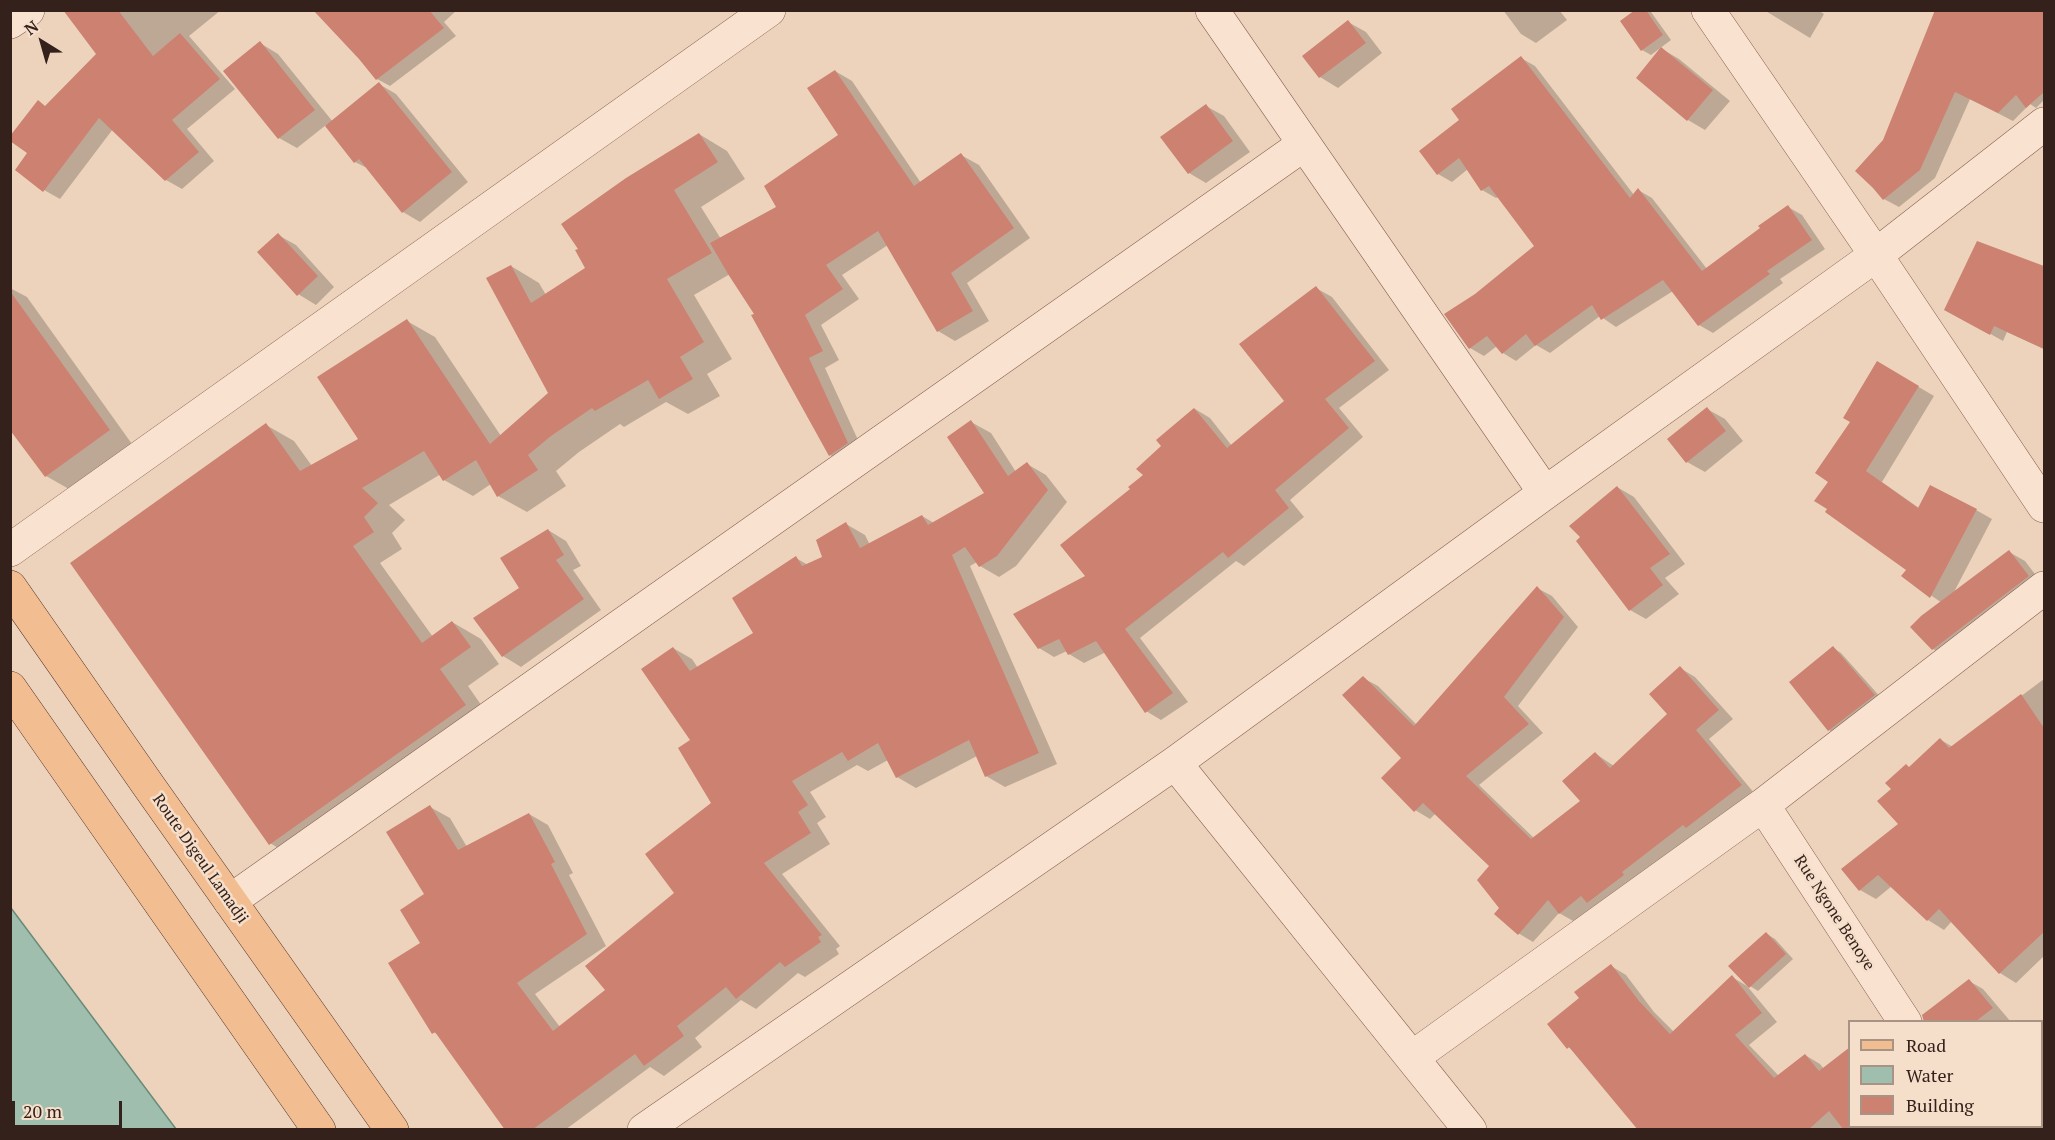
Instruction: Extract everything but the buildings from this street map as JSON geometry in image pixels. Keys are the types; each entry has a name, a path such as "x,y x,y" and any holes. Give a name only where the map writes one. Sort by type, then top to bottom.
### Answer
{"main road":[{"name":"Route Digeul Lamadji","path":"10,587 392,1130"},
{"path":"10,688 319,1130"}],"street":[{"path":"10,22 28,10"},
{"path":"10,550 769,10"},
{"path":"1212,10 1545,493"},
{"path":"1708,10 2044,506"},
{"path":"644,1130 1175,763 1876,255 2044,124"},
{"path":"230,901 1303,145"},
{"path":"1413,1057 1763,805 2044,588"},
{"path":"1175,763 1470,1130"},
{"name":"Rue Ngone Benoye","path":"1763,805 1904,1020"}],"water":[{"path":"11,908 176,1129 11,1129"}]}
